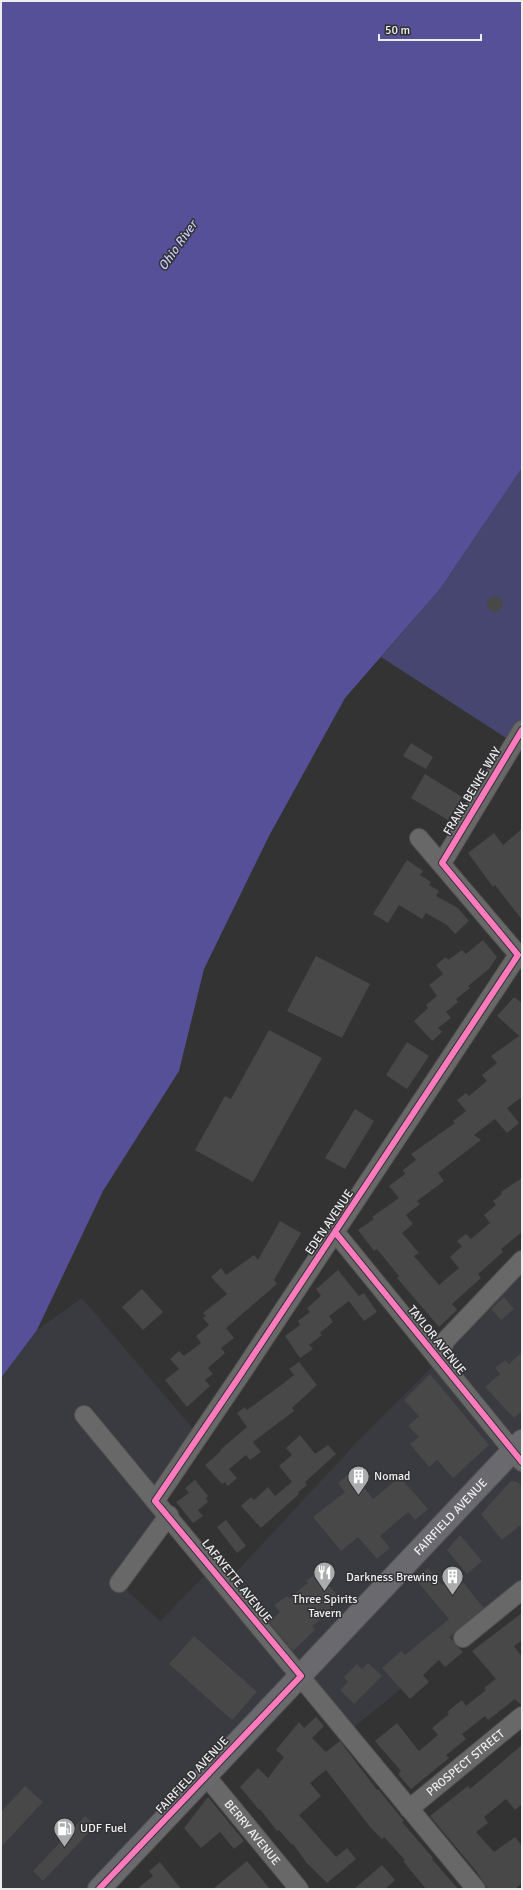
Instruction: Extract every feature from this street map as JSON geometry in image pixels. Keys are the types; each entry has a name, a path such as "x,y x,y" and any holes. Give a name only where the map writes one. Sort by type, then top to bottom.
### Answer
{"main road":[{"name":"FAIRFIELD AVENUE","path":"99,1889 300,1676 519,1451"}],"street":[{"name":"FRANK BENKE WAY","path":"442,863 522,730"},
{"path":"419,838 442,863 520,957"},
{"name":"EDEN AVENUE","path":"155,1501 520,957"},
{"name":"TAYLOR AVENUE","path":"335,1232 439,1360 519,1451"},
{"path":"439,1360 446,1341 522,1260"},
{"name":"LAFAYETTE AVENUE","path":"84,1415 476,1889"},
{"path":"119,1583 169,1516"},
{"path":"463,1638 522,1590"},
{"name":"PROSPECT STREET","path":"409,1809 522,1716"},
{"name":"BERRY AVENUE","path":"206,1776 299,1889"}],"shaded area":[{"path":"522,468 522,730 514,743 381,657 440,589"},
{"path":"522,1260 522,1590 347,1733 301,1676 99,1889 1,1889 1,1378 37,1330 82,1298 199,1436 155,1500 169,1515 119,1583 160,1621 212,1568 225,1584 358,1441 439,1360"}],"water":[{"name":"Ohio River","path":"1,1 522,1 522,468 440,589 345,698 269,836 204,969 179,1071 103,1191 37,1330 1,1378"}],"building":[{"path":"492,596 498,596 503,601 501,610 498,612 492,612 487,607 487,601"},
{"path":"411,743 433,757 426,769 403,756"},
{"path":"425,774 462,797 448,820 411,798"},
{"path":"522,829 522,920 495,885 493,887 468,853 494,833 503,845"},
{"path":"407,860 423,871 420,875 431,882 429,885 439,891 436,896 458,908 469,921 455,934 447,925 426,913 422,919 399,905 388,923 373,914"},
{"path":"483,940 497,957 489,969 468,986 470,988 456,999 458,1002 446,1012 451,1018 438,1028 442,1032 432,1041 414,1021 428,1008 426,1005 437,996 429,985 443,974 436,965 446,957 448,960 462,950 466,954"},
{"path":"316,956 370,984 342,1038 287,1011"},
{"path":"514,997 522,1003 522,1097 507,1108 519,1123 507,1133 495,1119 474,1135 481,1140 438,1173 444,1181 417,1201 420,1204 406,1215 413,1224 402,1233 419,1253 414,1256 439,1285 459,1268 450,1257 462,1246 457,1241 466,1234 471,1239 490,1223 484,1215 496,1205 493,1201 502,1194 501,1192 522,1178 522,1232 501,1249 503,1252 478,1274 481,1278 452,1304 457,1310 439,1327 397,1278 399,1276 377,1249 374,1251 358,1230 374,1219 372,1217 399,1198 389,1186 405,1174 403,1170 416,1160 411,1154 455,1123 453,1121 466,1111 457,1100 466,1093 469,1096 487,1081 482,1075 497,1063 491,1056 519,1036 497,1016"},
{"path":"269,1030 322,1058 253,1182 195,1150 225,1096 231,1099"},
{"path":"407,1042 429,1056 407,1089 386,1075"},
{"path":"355,1109 374,1121 345,1169 325,1158"},
{"path":"280,1221 301,1233 274,1280 277,1284 226,1328 234,1338 221,1348 225,1353 208,1368 213,1374 205,1380 210,1386 187,1407 165,1380 179,1369 170,1359 179,1351 184,1356 201,1343 196,1336 209,1325 203,1318 206,1316 203,1313 227,1294 211,1277 221,1268 226,1275 254,1255 258,1260"},
{"path":"338,1270 359,1296 364,1293 377,1312 364,1321 349,1301 329,1316 333,1322 320,1333 322,1335 309,1345 313,1349 300,1358 285,1336 300,1325 298,1321 310,1312 307,1308 321,1296 316,1289"},
{"path":"142,1289 163,1312 143,1330 122,1307"},
{"path":"504,1297 514,1309 501,1320 491,1309"},
{"path":"522,1352 522,1411 514,1418 485,1387 500,1374 495,1368 505,1360 509,1364"},
{"path":"299,1362 317,1385 292,1408 294,1411 253,1442 261,1452 250,1460 246,1455 229,1469 237,1478 228,1486 225,1482 222,1484 205,1465 247,1427 237,1413 245,1407 247,1410 294,1375 289,1369"},
{"path":"430,1374 489,1445 453,1478 437,1460 429,1467 410,1444 419,1437 408,1426 419,1416 404,1400"},
{"path":"300,1435 315,1454 328,1445 336,1454 305,1482 307,1485 298,1492 299,1494 261,1528 241,1506 251,1497 254,1500 268,1487 275,1496 292,1482 279,1466 292,1455 286,1448"},
{"path":"351,1472 373,1499 400,1477 428,1509 415,1520 408,1512 380,1536 390,1548 377,1559 358,1537 341,1551 313,1517 345,1492 338,1483"},
{"path":"195,1480 208,1496 206,1498 208,1502 198,1510 203,1516 193,1523 176,1502 189,1493 185,1488"},
{"path":"511,1481 518,1482 522,1487 522,1524 502,1540 481,1514"},
{"path":"226,1520 246,1546 237,1553 217,1527"},
{"path":"460,1535 482,1561 467,1574 447,1550"},
{"path":"428,1568 442,1585 456,1574 484,1608 449,1637 463,1652 445,1667 439,1660 423,1675 429,1682 410,1699 382,1668 401,1651 405,1655 449,1619 415,1579"},
{"path":"315,1574 324,1585 327,1583 341,1600 322,1615 323,1617 312,1626 315,1630 293,1651 269,1622 280,1612 274,1605 287,1596 289,1598 308,1583 306,1581"},
{"path":"522,1613 522,1640 514,1646 522,1657 522,1706 515,1699 488,1720 485,1716 462,1734 466,1739 446,1755 449,1758 411,1789 398,1774 401,1771 375,1741 397,1723 419,1751 438,1735 432,1728 449,1714 447,1712 462,1700 466,1706 486,1690 484,1688 496,1679 472,1651"},
{"path":"194,1636 257,1692 232,1720 169,1664"},
{"path":"368,1663 382,1676 354,1704 340,1690 348,1682 344,1677 357,1664 362,1669"},
{"path":"316,1717 324,1726 312,1738 326,1752 340,1741 377,1790 378,1789 404,1821 402,1822 458,1889 426,1889 403,1861 405,1860 384,1837 382,1839 371,1828 326,1770 310,1783 321,1796 299,1815 336,1857 347,1848 356,1859 327,1883 306,1862 293,1844 292,1845 279,1830 277,1831 240,1787 258,1768 268,1778 284,1757 276,1750 299,1722 304,1728"},
{"path":"522,1745 522,1804 515,1810 506,1799 484,1817 488,1823 476,1832 494,1852 515,1837 522,1846 522,1883 515,1889 488,1889 476,1871 430,1816 468,1786 470,1789"},
{"path":"25,1786 43,1802 1,1847 1,1812"},
{"path":"208,1797 244,1841 234,1849 220,1832 201,1848 184,1828"},
{"name":"UDF Fuel","path":"85,1816 95,1826 43,1881 33,1871"},
{"path":"247,1861 270,1889 213,1889"},
{"path":"160,1862 181,1889 137,1889 153,1876 149,1871"},
{"path":"382,1865 395,1880 385,1889 354,1889"}],"cycle path":[{"path":"99,1889 301,1676 155,1501 241,1374 518,955 442,863 522,730"},
{"path":"335,1232 522,1462"}],"place":[{"name":"Nomad","path":"359,1496"},
{"name":"Three Spirits Tavern","path":"325,1592"},
{"name":"Darkness Brewing","path":"453,1596"},
{"name":"UDF Fuel","path":"64,1848"}]}
